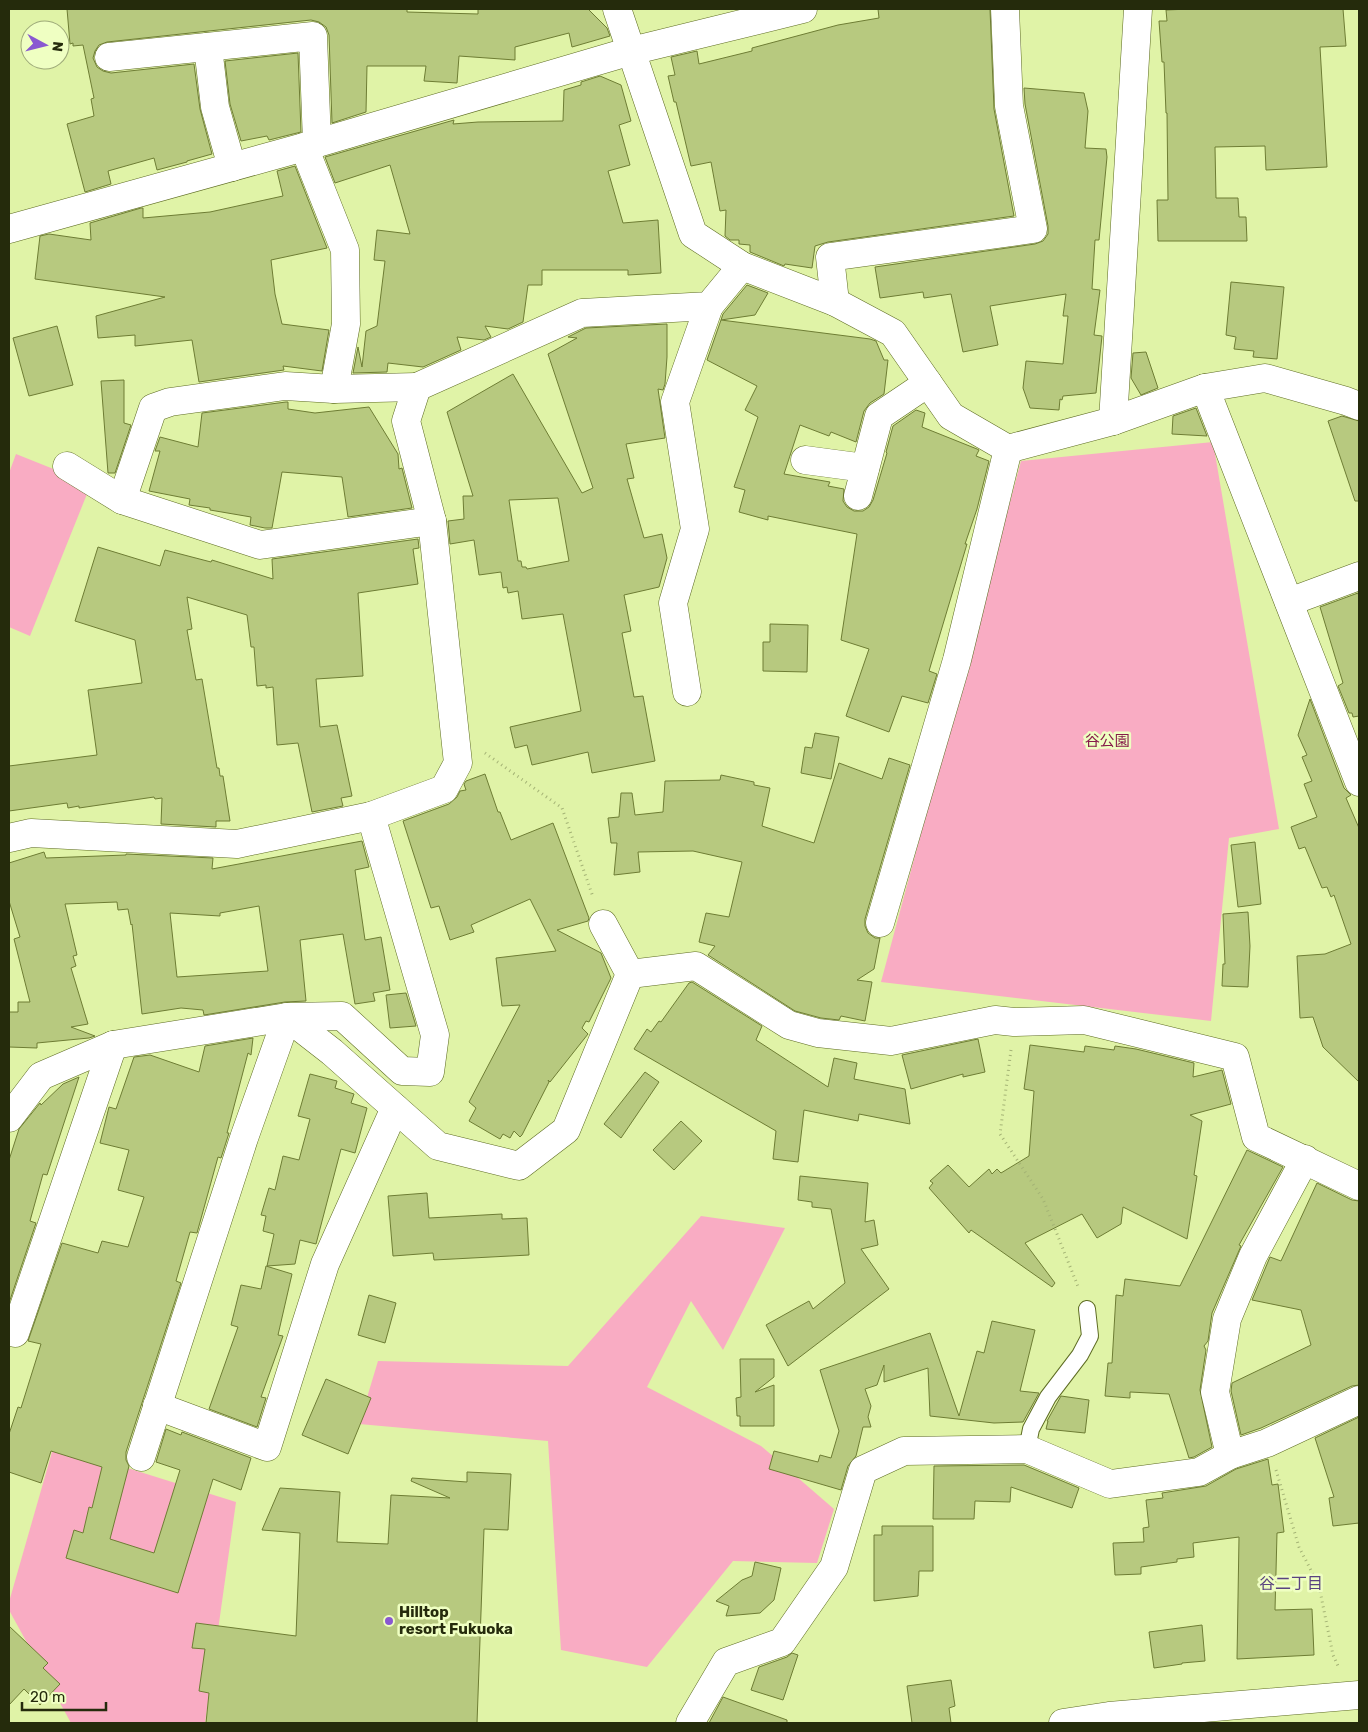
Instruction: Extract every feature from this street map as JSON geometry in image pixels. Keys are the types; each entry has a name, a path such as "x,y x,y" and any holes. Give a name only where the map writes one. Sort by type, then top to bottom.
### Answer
{"street":[{"path":"617,9 693,234 742,266 835,302 893,333 951,416 1008,449 1113,421 1205,388 1265,378 1359,406"},
{"path":"9,229 311,145 631,52 803,9"},
{"path":"835,302 830,257 1032,229 1009,106 1005,9"},
{"path":"1113,421 1138,9"},
{"path":"108,58 313,36 311,145 345,250 346,324 334,389"},
{"path":"208,47 215,107 232,167"},
{"path":"687,692 673,602 695,529 675,402 709,306 742,266"},
{"path":"122,500 153,408 170,402 285,386 334,389 417,387 582,313 709,306"},
{"path":"858,496 879,416 928,383"},
{"path":"9,838 31,833 237,844 371,816 444,789 458,764 432,520 406,421 417,387"},
{"path":"1205,388 1359,782"},
{"path":"880,923 956,660 1008,449"},
{"path":"805,460 865,468"},
{"path":"67,466 122,500 260,545 432,520"},
{"path":"1289,602 1359,576"},
{"path":"9,1118 41,1076 113,1045 287,1017 342,1016 402,1071 430,1072 434,1034 371,816"},
{"path":"602,924 630,974"},
{"path":"630,974 696,966 789,1025 818,1033 890,1041 995,1020 1014,1022 1084,1020 1235,1058 1256,1136 1359,1186"},
{"path":"287,1017 332,1052 438,1146 519,1166 566,1130 630,974"},
{"path":"140,1457 244,1138 287,1017"},
{"path":"9,1331 15,1333 113,1045"},
{"path":"157,1406 267,1447 325,1264 395,1108"},
{"path":"1230,1455 1215,1392 1226,1319 1253,1256 1305,1159"},
{"path":"690,1723 726,1662 782,1642 834,1567 863,1470 904,1450 1027,1449 1110,1484 1199,1472 1230,1455 1267,1443 1359,1400"},
{"path":"1063,1723 1108,1716 1356,1695"}],"lane":[{"path":"1027,1449 1031,1429 1044,1405 1080,1355 1090,1336 1087,1309"}],"path":[{"path":"455,732 562,808 602,924"},
{"path":"1014,1022 1000,1134 1043,1200 1087,1309"},
{"path":"1267,1443 1299,1547 1319,1586 1333,1655 1356,1695"}],"green space":[{"name":"谷公園","path":"1213,442 1279,829 1229,838 1211,1021 881,982 1021,461"},
{"path":"16,454 91,484 30,636 9,627 9,473"},
{"path":"701,1216 785,1228 723,1350 691,1301 647,1387 761,1446 834,1509 817,1563 733,1561 647,1667 561,1650 548,1441 359,1424 378,1361 568,1366"},
{"path":"54,1445 236,1502 205,1723 71,1723 9,1610 9,1602"}],"building":[{"path":"67,9 407,9 407,12 478,14 478,9 588,9 607,28 610,36 572,47 569,33 515,47 515,60 459,56 457,83 424,81 426,66 367,66 366,112 332,123 329,35 326,27 319,22 311,20 107,42 99,45 93,58 97,67 103,71 111,73 194,64 200,109 212,154 157,170 154,158 108,171 111,184 85,192 67,124 94,116 91,99 94,98 83,45 73,46 73,43 70,44 70,20 68,20"},
{"path":"878,9 990,9 994,109 1014,216 828,242 815,246 812,268 785,264 784,266 750,252 750,245 739,244 739,240 730,240 725,236 726,210 720,211 711,162 691,166 668,76 675,75 671,57 697,51 699,64 752,51 752,48 838,25 879,18"},
{"path":"1343,9 1346,46 1320,47 1327,167 1266,170 1265,146 1215,147 1216,198 1238,198 1239,217 1246,217 1247,241 1158,241 1157,200 1168,200 1167,113 1159,21 1167,21 1166,10"},
{"path":"298,53 301,132 269,140 267,136 241,141 230,104 225,61"},
{"path":"600,76 621,85 631,121 619,125 630,165 608,171 623,223 658,220 661,273 628,275 628,270 542,270 542,285 528,285 523,322 508,329 485,326 491,337 484,340 457,337 461,350 423,367 388,363 387,372 353,373 358,347 362,367 366,331 377,326 385,261 374,260 377,230 410,234 390,165 335,183 325,157 454,120 453,124 563,121 564,90 581,85 581,82"},
{"path":"1024,88 1084,93 1088,111 1085,148 1106,149 1107,157 1099,240 1095,240 1092,289 1100,290 1094,335 1102,336 1096,393 1063,396 1062,400 1060,399 1059,410 1030,408 1023,388 1026,361 1063,364 1068,316 1063,316 1066,294 990,306 998,345 963,352 951,294 924,298 923,292 880,298 875,267 1035,244 1043,241 1048,234 1048,226 1025,104"},
{"path":"295,166 327,248 271,260 275,294 282,324 329,330 322,371 283,366 284,370 199,382 192,340 135,346 135,335 98,338 96,316 165,297 35,279 40,236 49,234 91,240 90,223 141,208 143,208 143,218 210,212 283,196 277,171"},
{"path":"1231,282 1284,287 1277,359 1253,357 1254,351 1234,349 1236,337 1226,335"},
{"path":"747,285 768,293 755,315 721,320 723,314"},
{"path":"721,320 876,341 884,360 888,360 884,394 870,403 864,411 856,442 831,432 829,436 800,425 784,474 830,482 828,486 844,489 843,501 847,507 854,511 863,511 869,507 873,500 893,426 916,410 925,413 922,427 979,450 976,456 989,461 977,509 965,544 967,544 929,671 937,674 928,703 902,696 889,732 846,716 869,649 841,640 857,534 768,516 768,520 739,512 745,490 734,487 758,417 745,410 757,386 707,360"},
{"path":"667,324 665,384 663,390 658,389 665,438 626,444 634,478 627,479 644,538 662,534 667,558 659,587 624,595 631,631 622,633 634,697 643,696 655,761 592,773 588,752 532,765 527,745 515,748 510,727 581,711 563,614 522,619 518,591 508,593 507,587 503,588 501,572 479,575 474,540 450,544 448,521 464,519 463,496 473,496 447,412 513,374 582,493 593,488 548,354 577,338 568,337 586,328","holes":["558,498 569,561 527,569 522,567 521,561 518,561 509,500"]},
{"path":"57,326 73,385 29,396 13,338"},
{"path":"1146,352 1158,388 1141,395 1131,378 1133,353"},
{"path":"124,380 124,423 131,425 115,473 108,473 101,381"},
{"path":"288,402 288,409 315,413 369,407 398,454 399,469 402,468 412,508 348,517 342,477 282,472 272,528 265,528 250,525 251,517 189,505 190,499 149,491 160,451 155,451 160,437 198,447 202,413"},
{"path":"1196,408 1207,436 1172,434 1173,416"},
{"path":"1342,416 1359,421 1359,501 1355,501 1328,421"},
{"path":"418,539 419,548 413,549 418,584 358,593 363,676 316,679 320,727 337,725 352,796 341,798 343,806 312,812 298,743 277,745 273,687 266,688 266,685 257,686 254,647 251,647 247,615 187,597 192,629 187,630 196,680 202,679 217,768 219,768 220,776 223,776 230,821 216,821 216,827 161,824 162,798 155,799 154,797 79,808 79,806 68,808 67,803 9,811 9,766 97,755 88,690 142,683 135,640 75,621 98,547 160,566 165,550 211,562 212,560 273,579 272,559"},
{"path":"1358,593 1359,716 1353,717 1352,713 1349,713 1338,686 1343,683 1320,607"},
{"path":"770,624 808,625 807,672 763,671 763,642 770,642"},
{"path":"1310,699 1344,788 1351,795 1346,798 1359,828 1359,1082 1323,1047 1313,1017 1300,1018 1297,956 1325,954 1351,944 1334,895 1331,897 1327,887 1322,888 1305,847 1299,849 1291,827 1317,817 1304,784 1312,781 1302,757 1307,755 1298,735"},
{"path":"815,733 839,737 831,779 801,773 805,747 812,748"},
{"path":"889,758 910,765 865,919 868,933 875,938 880,938 874,969 857,980 872,982 865,1021 841,1016 839,1020 821,1018 795,1011 708,955 715,946 699,942 706,913 729,917 742,862 693,851 638,852 640,872 614,875 617,843 611,843 608,818 619,817 621,793 632,793 635,815 663,812 665,781 720,780 721,775 754,782 754,785 770,788 762,826 814,843 839,763 882,779"},
{"path":"485,774 498,812 500,812 511,840 553,823 589,918 588,921 557,930 601,953 611,978 589,1022 586,1021 582,1028 588,1034 550,1082 548,1080 549,1082 522,1135 520,1137 514,1131 510,1138 503,1134 500,1139 469,1121 476,1108 469,1102 520,1005 502,1006 496,958 556,951 530,899 471,925 474,932 450,940 439,906 431,908 403,821 449,804 457,797 460,791 466,790 464,784 466,781"},
{"path":"362,841 369,867 355,870 365,940 381,937 390,990 373,993 375,1001 355,1004 343,934 300,940 306,1001 285,1002 204,1015 203,1010 181,1008 142,1014 132,924 128,909 118,910 117,902 65,904 77,955 73,956 76,966 71,968 88,1024 71,1027 95,1036 37,1043 37,1048 9,1047 9,1012 18,1012 18,1002 30,1002 14,939 20,937 9,901 9,863 44,852 46,858 126,854 213,858 212,869","holes":["259,906 268,971 177,977 170,913 220,916 220,913"]},
{"path":"1255,842 1261,904 1238,907 1231,845"},
{"path":"1248,912 1250,946 1248,987 1222,986 1223,964 1225,964 1223,914"},
{"path":"692,982 762,1026 756,1040 828,1087 834,1058 857,1063 854,1079 905,1089 910,1124 859,1114 858,1121 804,1110 798,1162 773,1159 776,1131 634,1049 647,1029 651,1032 659,1021 661,1022 689,983"},
{"path":"406,993 416,1026 390,1028 386,995"},
{"path":"253,1038 251,1055 248,1053 227,1133 229,1133 221,1158 218,1157 197,1233 190,1232 176,1281 181,1283 126,1452 126,1460 129,1466 110,1539 154,1553 180,1470 156,1462 166,1429 181,1435 182,1432 251,1458 241,1490 213,1479 178,1593 66,1558 74,1530 83,1533 89,1507 92,1508 102,1467 51,1451 41,1483 9,1472 9,1434 18,1407 21,1408 41,1344 28,1341 62,1243 98,1253 102,1241 128,1247 144,1197 118,1190 129,1150 100,1143 109,1107 116,1109 134,1057 150,1055 199,1072 205,1046"},
{"path":"978,1039 985,1072 963,1077 963,1074 911,1089 902,1055"},
{"path":"1030,1045 1084,1052 1085,1046 1114,1050 1115,1046 1136,1049 1194,1063 1193,1077 1222,1070 1231,1104 1190,1115 1202,1121 1194,1175 1197,1176 1187,1239 1123,1207 1121,1224 1097,1238 1082,1214 1025,1243 1055,1283 1052,1287 971,1230 969,1233 929,1188 933,1183 930,1181 948,1165 969,1187 989,1169 992,1174 997,1169 1001,1173 1029,1156 1034,1091 1024,1089"},
{"path":"645,1072 659,1082 621,1138 604,1124"},
{"path":"310,1074 337,1081 335,1088 354,1094 351,1103 367,1108 355,1153 341,1149 316,1244 300,1240 295,1264 267,1266 274,1234 263,1231 266,1216 261,1215 269,1188 275,1190 283,1156 299,1160 310,1119 298,1116"},
{"path":"79,1077 47,1175 43,1174 30,1221 36,1223 9,1303 9,1160 19,1129 40,1103 41,1105 63,1084"},
{"path":"681,1121 702,1141 674,1170 653,1150"},
{"path":"1247,1150 1283,1167 1239,1245 1241,1246 1212,1313 1208,1341 1204,1346 1206,1350 1200,1390 1212,1447 1189,1458 1169,1394 1130,1392 1130,1398 1105,1396 1108,1363 1112,1363 1116,1295 1123,1296 1125,1279 1180,1286"},
{"path":"800,1176 868,1183 865,1222 874,1220 878,1245 861,1249 889,1289 788,1366 766,1325 809,1301 813,1309 845,1283 831,1209 812,1207 812,1202 798,1200"},
{"path":"1317,1183 1352,1200 1359,1201 1359,1385 1352,1386 1261,1428 1241,1435 1231,1391 1232,1383 1311,1345 1301,1310 1252,1300 1270,1257 1281,1261"},
{"path":"427,1193 429,1218 502,1214 502,1219 527,1218 529,1255 434,1260 433,1253 393,1256 388,1196"},
{"path":"266,1266 292,1274 278,1335 283,1336 261,1397 266,1398 257,1427 209,1409 238,1327 231,1325 241,1285 261,1289"},
{"path":"369,1295 396,1303 385,1343 358,1335"},
{"path":"992,1321 1035,1330 1020,1391 1039,1393 1023,1422 994,1423 930,1416 928,1368 884,1382 884,1365 877,1385 865,1389 871,1406 868,1417 871,1427 863,1427 856,1456 848,1466 841,1490 769,1469 774,1451 818,1462 820,1455 831,1458 839,1431 820,1370 930,1333 959,1416 977,1351 984,1353"},
{"path":"740,1359 774,1359 774,1377 755,1392 774,1385 774,1426 740,1426 740,1416 737,1416 736,1398 741,1397"},
{"path":"326,1379 371,1398 348,1454 302,1435"},
{"path":"1061,1396 1089,1400 1085,1433 1046,1429 1047,1421"},
{"path":"1359,1417 1359,1523 1333,1526 1329,1498 1334,1497 1315,1438"},
{"path":"1268,1459 1272,1485 1278,1484 1284,1532 1277,1533 1275,1610 1312,1609 1314,1655 1237,1659 1239,1537 1193,1543 1194,1557 1177,1559 1177,1562 1141,1567 1141,1574 1115,1575 1113,1543 1144,1542 1143,1528 1149,1527 1146,1500 1163,1498 1162,1493 1206,1486 1236,1469"},
{"path":"1024,1465 1079,1488 1072,1508 1011,1487 1010,1502 975,1501 974,1519 933,1519 934,1466"},
{"name":"Hilltop resort Fukuoka","path":"467,1472 511,1474 508,1530 484,1529 477,1723 206,1723 209,1693 199,1691 205,1649 192,1648 196,1623 296,1636 300,1533 262,1530 280,1488 340,1492 337,1542 388,1544 391,1495 450,1498 411,1481 412,1478 467,1482"},
{"path":"882,1526 933,1526 933,1571 919,1571 918,1596 874,1601 874,1535 882,1535"},
{"path":"755,1562 781,1568 774,1600 760,1613 726,1616 729,1606 716,1601 742,1580 752,1576"},
{"path":"1202,1625 1205,1661 1154,1668 1149,1632"},
{"path":"9,1626 48,1663 43,1668 60,1684 40,1705 24,1689 9,1705"},
{"path":"792,1653 798,1655 783,1700 751,1690 759,1667 787,1657"},
{"path":"951,1680 955,1706 949,1708 951,1723 912,1723 907,1686"},
{"path":"723,1697 787,1720 787,1723 709,1723"}],"place":[{"name":"Hilltop resort Fukuoka","path":"389,1621"}],"district":[{"name":"谷二丁目","path":"1291,1583"}]}
